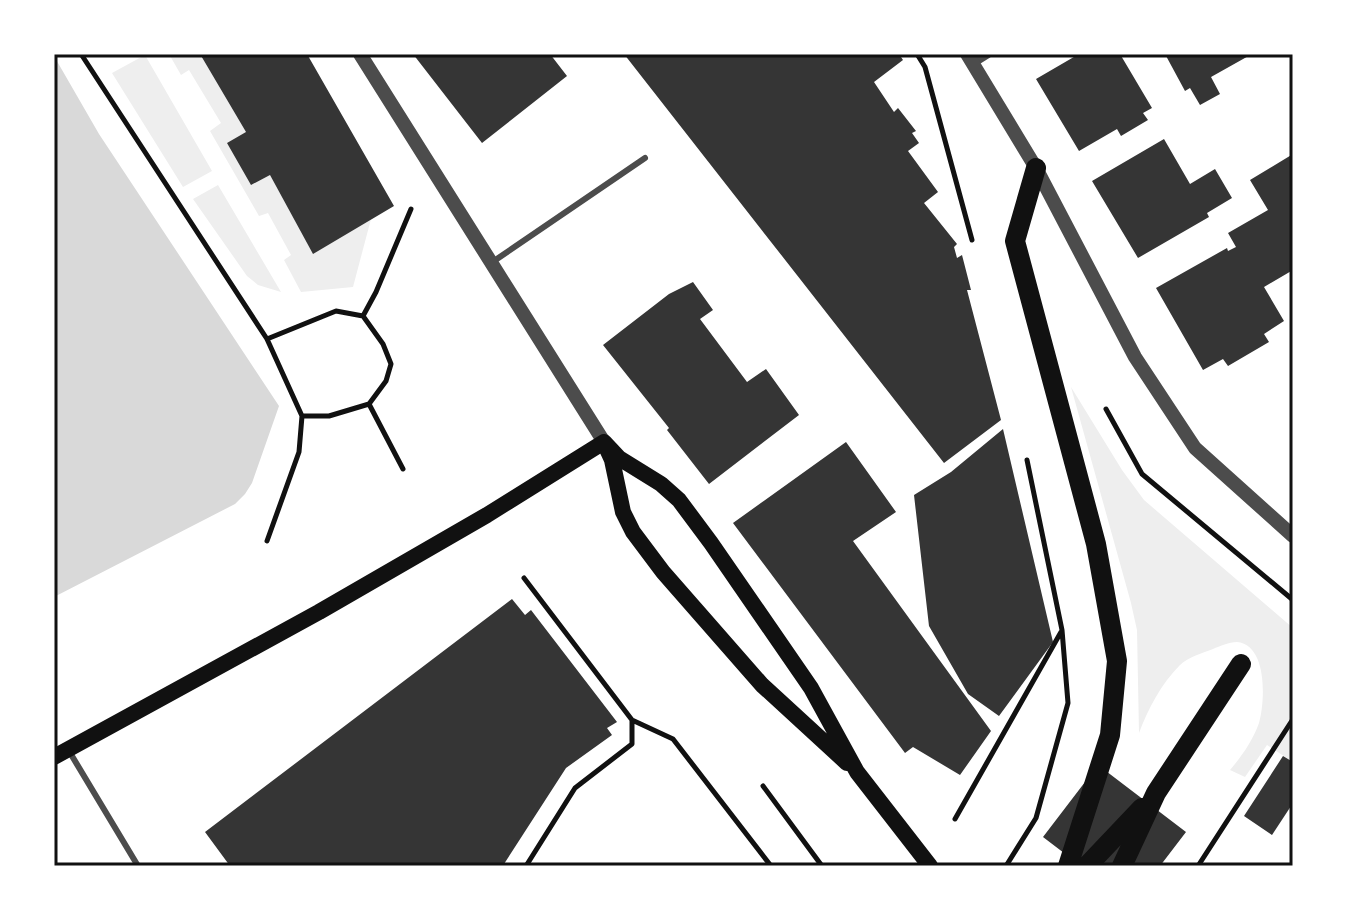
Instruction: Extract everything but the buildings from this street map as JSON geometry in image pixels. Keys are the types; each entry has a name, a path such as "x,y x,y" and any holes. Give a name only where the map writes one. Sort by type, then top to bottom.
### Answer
{"main road":[{"path":"1036,168 1015,241 1096,544 1117,661 1110,735 1068,866"},
{"path":"62,754 319,612 487,515 604,442"},
{"path":"604,442 612,460 623,512 633,532 663,572 762,685 857,772"},
{"path":"604,442 619,458 661,484 679,500 811,688 857,772 930,866"},
{"path":"1122,866 1156,793 1241,664"},
{"path":"1087,866 1156,793"}],"street":[{"path":"360,54 604,442"},
{"path":"988,54 970,59 1036,168 1135,357 1195,448 1293,536"}],"lane":[{"path":"491,263 645,158"},
{"path":"62,754 138,866"}],"path":[{"path":"81,54 267,339 302,416 299,452 267,541"},
{"path":"917,54 925,67 974,247"},
{"path":"363,316 411,209"},
{"path":"267,339 336,311 363,316 383,344 391,364 386,381 369,404 329,416 302,416"},
{"path":"369,404 403,469"},
{"path":"1104,407 1142,474 1293,600"},
{"path":"1006,866 1036,818 1068,703 1062,630 1027,459"},
{"path":"524,578 632,720 673,739 771,866"},
{"path":"955,819 1062,630"},
{"path":"1198,866 1293,719"},
{"path":"526,866 575,788 632,744 632,720"},
{"path":"763,786 822,866"}],"shaded area":[{"path":"169,54 200,54 246,132 251,185 270,175 313,253 371,219 353,287 301,292 284,260 291,255 268,213 259,216 210,131 221,123 189,70 181,75"},
{"path":"145,55 212,171 183,187 112,73"},
{"path":"54,56 99,134 279,406 252,483 235,504 54,597"},
{"path":"218,185 281,292 258,285 247,276 193,199"},
{"path":"1071,387 1144,500 1293,628 1293,762 1267,745 1245,777 1230,770 1254,736 1259,723 1263,689 1259,663 1254,653 1247,645 1237,642 1225,644 1180,665 1156,697 1139,733 1137,630"}]}
